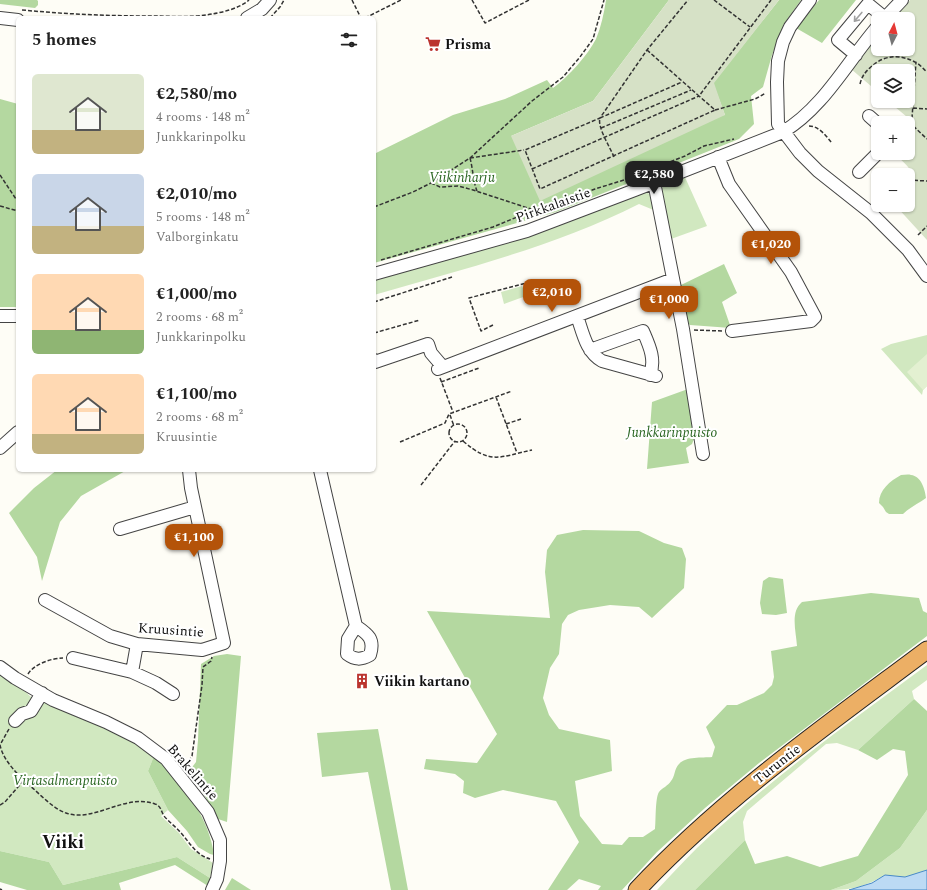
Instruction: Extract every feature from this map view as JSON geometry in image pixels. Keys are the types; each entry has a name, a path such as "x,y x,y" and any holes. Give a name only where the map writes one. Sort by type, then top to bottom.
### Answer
{"highway":[{"name":"Turuntie","path":"638,890 697,831 758,778 927,650"}],"street":[{"path":"250,16 262,9 270,0"},
{"path":"810,0 790,27 783,42 778,61 778,124 800,152 818,171 871,214 908,250 927,276"},
{"name":"Pirkkalaistie","path":"891,12 902,0"},
{"path":"856,55 838,40 868,4 875,12"},
{"path":"0,18 20,15"},
{"name":"Pirkkalaistie","path":"376,273 527,231 783,132 808,113 836,81 871,35"},
{"path":"718,157 729,184 790,272 814,315 811,321 732,331"},
{"path":"859,172 871,160"},
{"path":"654,182 673,279 703,454"},
{"path":"376,362 428,344 430,353 440,368 673,279"},
{"path":"0,316 16,316"},
{"path":"577,316 590,350 594,357 602,361 653,375 652,356 643,330 590,350"},
{"path":"0,448 16,434"},
{"name":"Kruusintie","path":"45,600 110,636 137,644 202,650 224,643 195,507 189,472"},
{"path":"320,472 356,626"},
{"path":"120,529 195,507"},
{"path":"132,672 137,644"},
{"path":"73,658 132,672 156,683 173,694"},
{"name":"Brakelintie","path":"0,667 15,678 53,700 106,722 138,738 166,759 208,812 220,840 220,861 217,879 212,890"},
{"path":"15,721 22,714 31,711 42,694"}],"path":[{"path":"201,16 228,10 249,0"},
{"path":"272,16 284,0"},
{"path":"352,0 360,16"},
{"path":"369,16 401,0"},
{"path":"472,0 484,23 530,0"},
{"path":"376,206 413,192 470,158 532,101 563,77 593,39 604,0"},
{"path":"614,157 601,128 599,121 600,118 646,50 688,0"},
{"path":"714,0 750,27"},
{"path":"532,169 699,96 771,0"},
{"path":"20,15 49,12 123,16"},
{"path":"646,50 715,110"},
{"path":"860,84 865,72 877,61 887,57 903,58 916,62 927,72"},
{"path":"915,77 916,62"},
{"path":"470,158 525,150 683,82"},
{"path":"525,150 540,189 614,157 715,110 755,99 777,87"},
{"path":"601,128 692,90"},
{"path":"912,116 913,108 927,109"},
{"path":"806,128 810,126 815,127 832,143"},
{"path":"915,128 927,139"},
{"path":"381,260 493,227 534,210 624,180 685,156 704,146 734,139"},
{"path":"470,158 473,167 474,183 477,191"},
{"path":"0,175 16,199"},
{"path":"915,180 927,181"},
{"path":"431,182 440,187 458,186 477,191 534,210 544,218"},
{"path":"0,206 16,211"},
{"path":"918,235 927,226"},
{"path":"376,301 452,277"},
{"path":"493,325 480,331 469,298 534,281"},
{"path":"376,332 420,320"},
{"path":"682,329 732,331"},
{"path":"440,368 441,382 453,413"},
{"path":"441,382 479,368"},
{"path":"449,414 512,390"},
{"path":"496,396 516,453"},
{"path":"449,414 454,426"},
{"path":"400,442 445,424 449,414"},
{"path":"506,424 521,418"},
{"path":"454,441 450,435 450,431 454,426 461,425 466,429 467,436 463,441"},
{"path":"454,441 463,441 472,449 488,457 499,457 532,450"},
{"path":"421,485 454,441"},
{"path":"184,767 192,756 202,685 203,667 211,661 212,647"},
{"path":"26,675 31,669 44,663 60,658 73,658"},
{"path":"15,721 0,745 1,752 24,780 51,804 68,814 83,815 129,802 155,804 159,806 164,815 181,833 192,848 206,857 220,861"},
{"path":"0,805 5,802 24,780"}],"green space":[{"path":"0,0 37,0 38,5 35,8 0,4"},
{"name":"Viikinharju","path":"606,0 669,0 593,101 511,136 725,115 713,83 779,0 801,0 784,24 772,55 763,87 751,96 754,124 739,139 556,212 376,262 376,153 453,115 505,99 547,80 553,88 565,78 588,52 596,39"},
{"path":"669,0 779,0 714,83 725,115 540,201 511,136 593,101"},
{"path":"819,0 856,0 822,43 796,28"},
{"path":"910,0 927,0 927,240 901,212 915,212 915,168 909,168 901,160 915,160 915,116 906,116 896,108 915,108 915,64 871,64 871,86 851,69 871,44 871,56 915,56 915,12 899,12"},
{"path":"0,99 16,103 16,307 0,307"},
{"path":"684,175 707,226 671,239 662,188 664,185"},
{"path":"644,191 651,195 656,211 639,204 575,232 509,256 376,294 376,277"},
{"path":"724,264 737,293 722,302 731,328 690,325 687,323 681,285"},
{"path":"522,286 526,296 504,304 501,292"},
{"path":"927,335 927,386 923,390 922,395 881,349 891,344"},
{"path":"927,354 927,386 923,390 907,372"},
{"name":"Junkkarinpuisto","path":"688,389 695,436 692,444 686,448 689,463 647,469 652,402"},
{"path":"54,472 123,472 81,496 60,522 42,581 37,557 9,513 34,488"},
{"path":"901,475 914,476 920,480 925,491 926,498 908,509 903,514 889,514 879,503 879,498 886,486"},
{"path":"583,530 639,531 664,543 682,548 686,559 684,588 652,618 639,607 610,605 579,610 568,615 562,624 559,654 550,668 543,698 549,715 559,729 610,740 612,771 575,781 580,816 602,844 622,845 629,837 643,837 655,829 656,804 659,792 672,779 677,766 682,761 712,757 715,747 706,727 727,705 737,705 764,693 772,685 774,677 771,651 797,646 795,616 798,606 802,602 871,593 919,598 923,611 927,613 927,636 759,763 705,808 657,852 622,890 598,890 601,886 579,879 567,890 548,890 579,842 556,801 503,790 475,798 463,793 464,781 455,774 424,769 426,759 477,763 497,734 427,611 550,618 545,572 547,550 557,535"},
{"path":"769,577 783,579 787,613 776,615 762,614 760,603 763,581"},
{"path":"227,654 241,656 227,822 218,819 190,770 196,762 201,664 214,656"},
{"path":"927,665 927,680 912,691 914,699 858,750 837,743 826,744 747,811 743,822 745,840 695,890 657,890 697,848 752,799 809,753"},
{"name":"Virtasalmenpuisto","path":"0,674 33,698 121,733 154,756 148,771 168,810 161,816 179,833 191,849 213,863 210,878 177,857 63,885 49,862 0,851"},
{"path":"914,699 927,711 927,810 900,848 856,881 831,890 695,890 745,840 755,864 787,856 820,867 858,856 908,775 905,751 893,749 877,760 858,750"},
{"path":"378,729 408,890 391,890 368,772 322,777 317,733"},
{"path":"154,756 184,788 200,813 211,841 214,855 198,847 187,831 168,810 148,771"},
{"path":"927,810 927,870 905,878 885,875 859,887 831,890 856,881 900,848"},
{"path":"0,851 49,862 63,885 177,857 210,878 208,886 175,865 119,883 121,890 27,890 0,882"},
{"path":"232,878 251,890 225,890"}],"water":[{"path":"927,870 927,890 849,890 872,883 885,875 905,877"}],"place":[{"name":"Prisma","path":"433,44"},
{"name":"Viikin kartano","path":"362,681"}],"district":[{"name":"Viiki","path":"63,842"}]}
